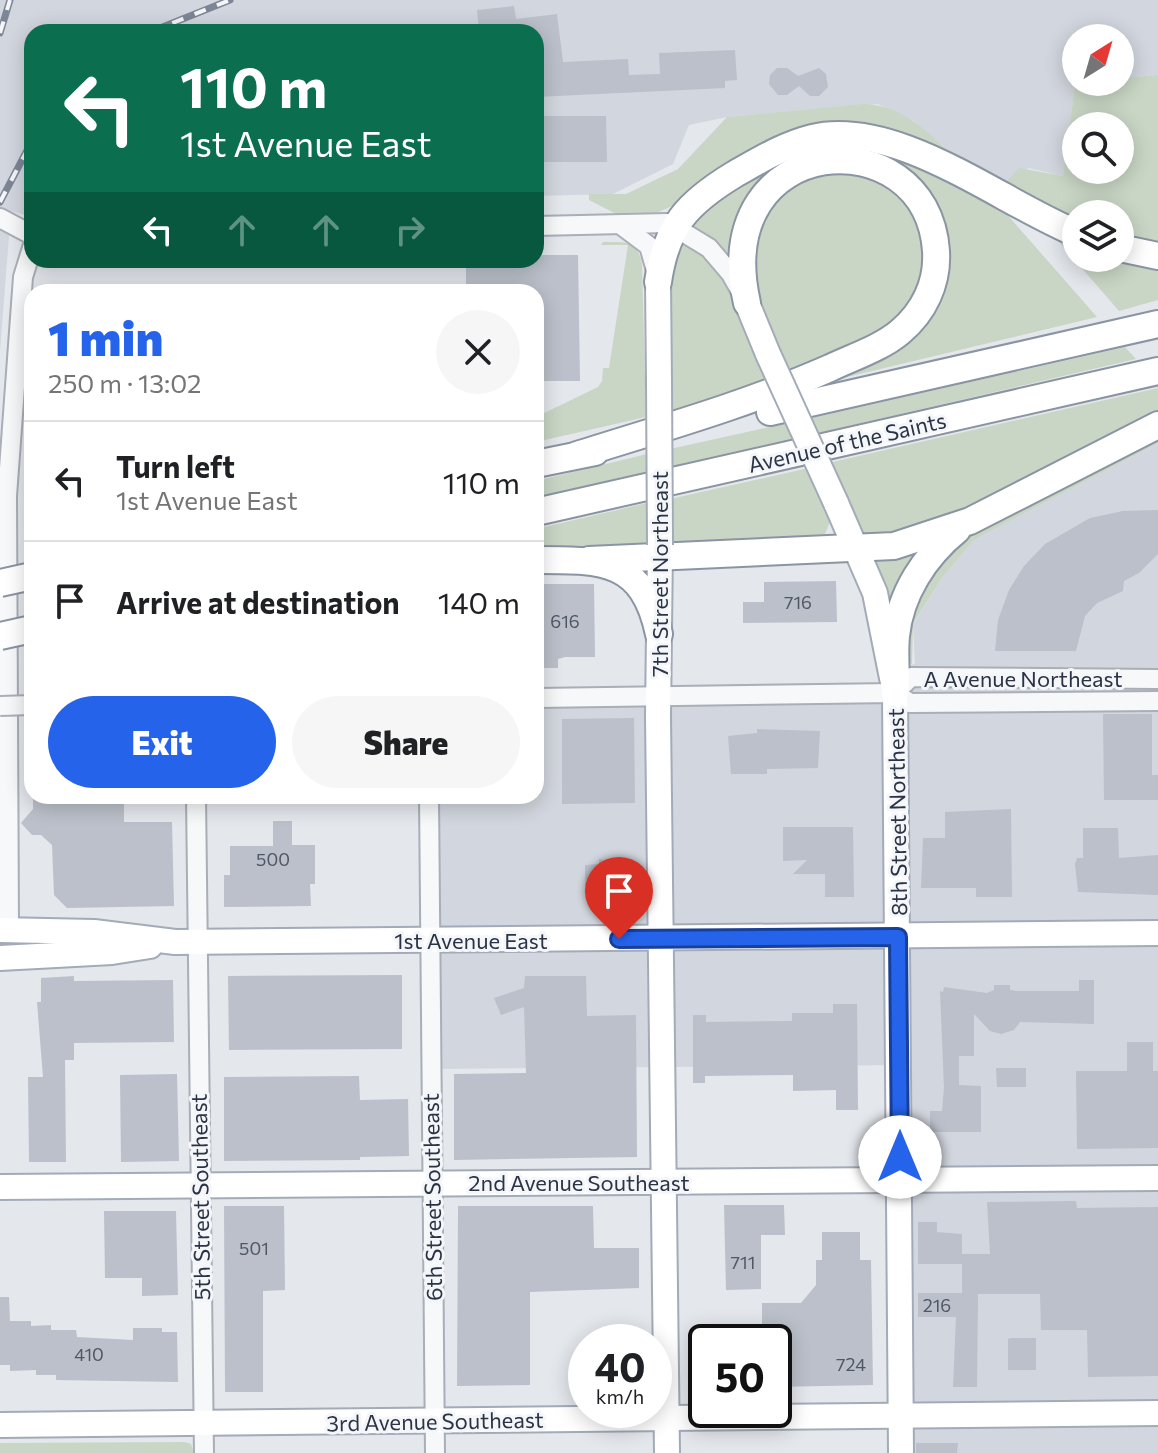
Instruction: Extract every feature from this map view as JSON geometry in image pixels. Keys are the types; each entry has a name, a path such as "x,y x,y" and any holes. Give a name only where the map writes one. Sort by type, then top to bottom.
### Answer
{"highway":[{"path":"658,282 674,225 695,202 739,172 793,144 828,136 873,140 910,151 1062,226"},
{"path":"577,455 768,395 897,335 918,313 934,276 935,244 925,213 895,178 868,164 828,160 800,167 766,191 749,217 741,263 747,303"},
{"path":"1134,251 1158,256"},
{"name":"Avenue of the Saints","path":"544,462 1158,324"},
{"name":"Avenue of the Saints","path":"544,510 1158,371"},
{"path":"544,560 589,560 660,551 894,546 970,521 1150,429"},
{"path":"895,693 896,635 904,602 927,559 970,521"},
{"path":"589,560 621,570 637,582 647,597 659,634"},
{"path":"0,583 24,578"},
{"path":"0,636 24,631"}],"main road":[{"name":"7th Street Northeast","path":"658,282 666,1324"},
{"name":"8th Street Northeast","path":"747,303 856,548 880,611 895,693 901,1453"},
{"name":"1st Avenue East","path":"4,930 94,932 168,942 1158,933"},
{"name":"1st Avenue East","path":"0,958 112,952 168,942"},
{"name":"2nd Avenue Southeast","path":"0,1187 1158,1178"},
{"name":"3rd Avenue Southeast","path":"672,1419 1158,1413"},
{"name":"3rd Avenue Southeast","path":"0,1425 568,1420"},
{"name":"7th Street Northeast","path":"667,1428 667,1453"}],"street":[{"path":"1,219 24,231"},
{"path":"544,226 621,225 654,221 674,225"},
{"name":"7th Street Northeast","path":"621,225 649,246 658,282"},
{"name":"8th Street Northeast","path":"674,225 696,238 720,259 747,303"},
{"path":"4,930 7,496 26,268"},
{"name":"A Avenue Northeast","path":"895,693 911,677 1158,679"},
{"name":"A Avenue Northeast","path":"544,698 895,693 910,703 1158,701"},
{"path":"0,706 24,705"},
{"name":"5th Street Southeast","path":"196,804 204,1453"},
{"name":"6th Street Southeast","path":"429,804 435,1453"}],"shaded area":[{"path":"0,0 1158,0 1158,75 1134,77 1134,24 1062,24 1062,96 1074,96 1071,112 1062,112 1062,176 1028,168 1009,191 967,172 914,121 878,104 727,117 689,125 673,164 613,194 544,196 544,24 24,24 24,215 11,211 0,351"},
{"path":"1158,443 1158,1453 899,1453 899,1065 431,1069 430,804 544,804 544,698 895,693 897,668 915,664 913,625 942,578 974,540"}],"green space":[{"path":"1158,75 1158,249 1134,244 1134,200 1062,200 1062,219 1009,191 1006,182 1019,168 1062,176 1062,184 1134,184 1134,112 1071,112 1074,96 1134,96 1134,77"},
{"path":"863,104 894,110 908,118 933,137 967,172 853,129 656,213 618,215 589,200 589,194 626,194 678,169 727,117"},
{"path":"815,144 899,155 997,203 1097,317 801,388 931,305 920,194 806,159 732,259 690,225 690,221 763,167"},
{"path":"859,169 907,198 929,262 906,318 790,379 761,313 749,236 790,180"},
{"path":"1048,229 1062,235 1062,245"},
{"path":"681,241 706,254 728,284 772,386 670,413 668,276"},
{"path":"603,242 627,243 634,247 642,263 646,417 544,440 544,413 598,387 603,368 609,368 628,245 601,245"},
{"path":"1134,262 1158,263 1158,300 1119,311 1085,272 1134,272"},
{"path":"1125,347 1136,359 815,434 808,419"},
{"path":"1158,388 1158,418 940,527 865,542 828,463"},
{"path":"788,423 795,439 670,467 670,449"},
{"path":"1158,433 1158,443 974,540 942,578 913,624 912,665 905,654 914,598 956,540"},
{"path":"647,454 647,472 544,495 544,479"},
{"path":"809,468 831,519 823,539 676,546 673,543 670,499"},
{"path":"647,503 647,547 544,549 544,527"},
{"path":"923,544 891,604 888,604 869,556"},
{"path":"0,1443 191,1444 194,1453 0,1453"}],"building":[{"path":"514,6 516,19 557,14 563,62 628,59 629,75 660,74 659,53 735,50 737,80 725,81 725,88 544,97 544,24 478,24 477,10"},
{"path":"777,68 787,68 798,76 819,68 826,74 828,87 819,96 810,96 799,86 787,95 778,95 769,84 770,75"},
{"path":"544,116 606,116 607,162 544,162"},
{"path":"544,255 578,255 580,381 544,381 544,284 466,284 466,268 544,268"},
{"path":"1158,510 1158,554 1139,573 1124,581 1123,591 1097,603 1085,616 1076,651 995,651 998,620 1009,590 1024,566 1045,544 1090,518 1123,511"},
{"path":"836,581 837,622 743,623 743,602 764,602 764,582"},
{"path":"544,584 594,584 595,657 558,659 558,668 544,668"},
{"path":"1103,714 1152,714 1152,775 1158,775 1158,800 1104,800"},
{"path":"634,718 635,803 562,804 562,719"},
{"path":"757,729 820,731 818,768 767,769 767,774 731,774 728,736 757,733"},
{"path":"33,804 124,804 124,822 172,822 174,906 67,908 54,895 52,845 41,835 32,835 21,823 33,809"},
{"path":"1011,809 1012,897 976,897 976,888 921,888 923,838 945,838 945,812"},
{"path":"273,821 292,821 292,845 315,845 315,884 310,884 311,906 224,907 224,875 230,875 230,846 273,846"},
{"path":"783,827 853,827 854,897 825,897 825,874 793,874 807,860 783,861"},
{"path":"1083,828 1118,828 1119,858 1158,855 1158,895 1078,892 1075,864 1077,858 1083,858"},
{"path":"599,859 619,864 620,886 585,886 585,865 599,864"},
{"path":"402,975 402,1049 229,1050 228,976"},
{"path":"74,976 74,981 173,980 174,1042 74,1043 74,1060 65,1060 66,1162 29,1162 28,1077 43,1077 37,1002 41,1002 41,978"},
{"path":"525,976 586,976 587,1016 636,1015 637,1157 454,1160 454,1074 526,1073 524,1007 501,1015 494,998 524,988"},
{"path":"1079,980 1094,980 1094,1024 1020,1022 1014,1030 1001,1034 990,1031 974,1014 974,1056 959,1056 959,1085 981,1086 981,1132 930,1132 930,1111 942,1111 944,1087 940,991 943,992 944,987 987,993 994,990 994,985 1010,985 1010,990 1017,991 1079,991"},
{"path":"833,1004 857,1004 858,1110 836,1110 836,1090 793,1091 793,1075 705,1076 705,1083 693,1083 693,1015 706,1015 706,1022 792,1021 792,1013 833,1013"},
{"path":"1127,1042 1153,1042 1153,1071 1158,1071 1158,1148 1077,1149 1076,1071 1127,1071"},
{"path":"996,1068 1026,1068 1026,1087 997,1087"},
{"path":"177,1074 179,1161 121,1162 120,1075"},
{"path":"359,1076 360,1100 408,1099 409,1156 360,1157 360,1160 224,1161 224,1077"},
{"path":"1076,1201 1077,1208 1158,1207 1158,1376 1088,1377 1087,1330 1041,1330 1040,1294 978,1294 977,1387 953,1387 956,1317 918,1317 918,1293 962,1293 962,1264 918,1264 918,1222 937,1222 937,1232 962,1234 962,1254 990,1254 987,1202"},
{"path":"724,1205 784,1205 785,1235 761,1235 761,1289 726,1290"},
{"path":"224,1206 284,1206 285,1290 263,1291 263,1392 225,1392"},
{"path":"458,1206 593,1206 594,1248 639,1248 639,1288 530,1292 530,1385 457,1386"},
{"path":"104,1211 176,1211 178,1295 142,1296 142,1278 105,1278"},
{"path":"822,1232 860,1232 860,1260 871,1260 873,1385 792,1387 792,1324 762,1324 762,1303 801,1303 816,1285 816,1260 822,1260"},
{"path":"0,1297 9,1297 10,1321 31,1321 31,1326 51,1325 51,1330 76,1330 77,1337 133,1340 133,1328 162,1328 162,1332 177,1332 178,1382 56,1380 56,1375 36,1375 36,1370 10,1371 10,1365 0,1365"},
{"path":"1036,1338 1036,1370 1008,1370 1008,1339"},
{"path":"916,1443 958,1443 957,1453 916,1453"}],"railway":[{"path":"0,33 10,0"},
{"path":"170,24 230,0"},
{"path":"0,202 24,156"}],"route":[{"path":"619,939 898,937 900,1157"}]}
